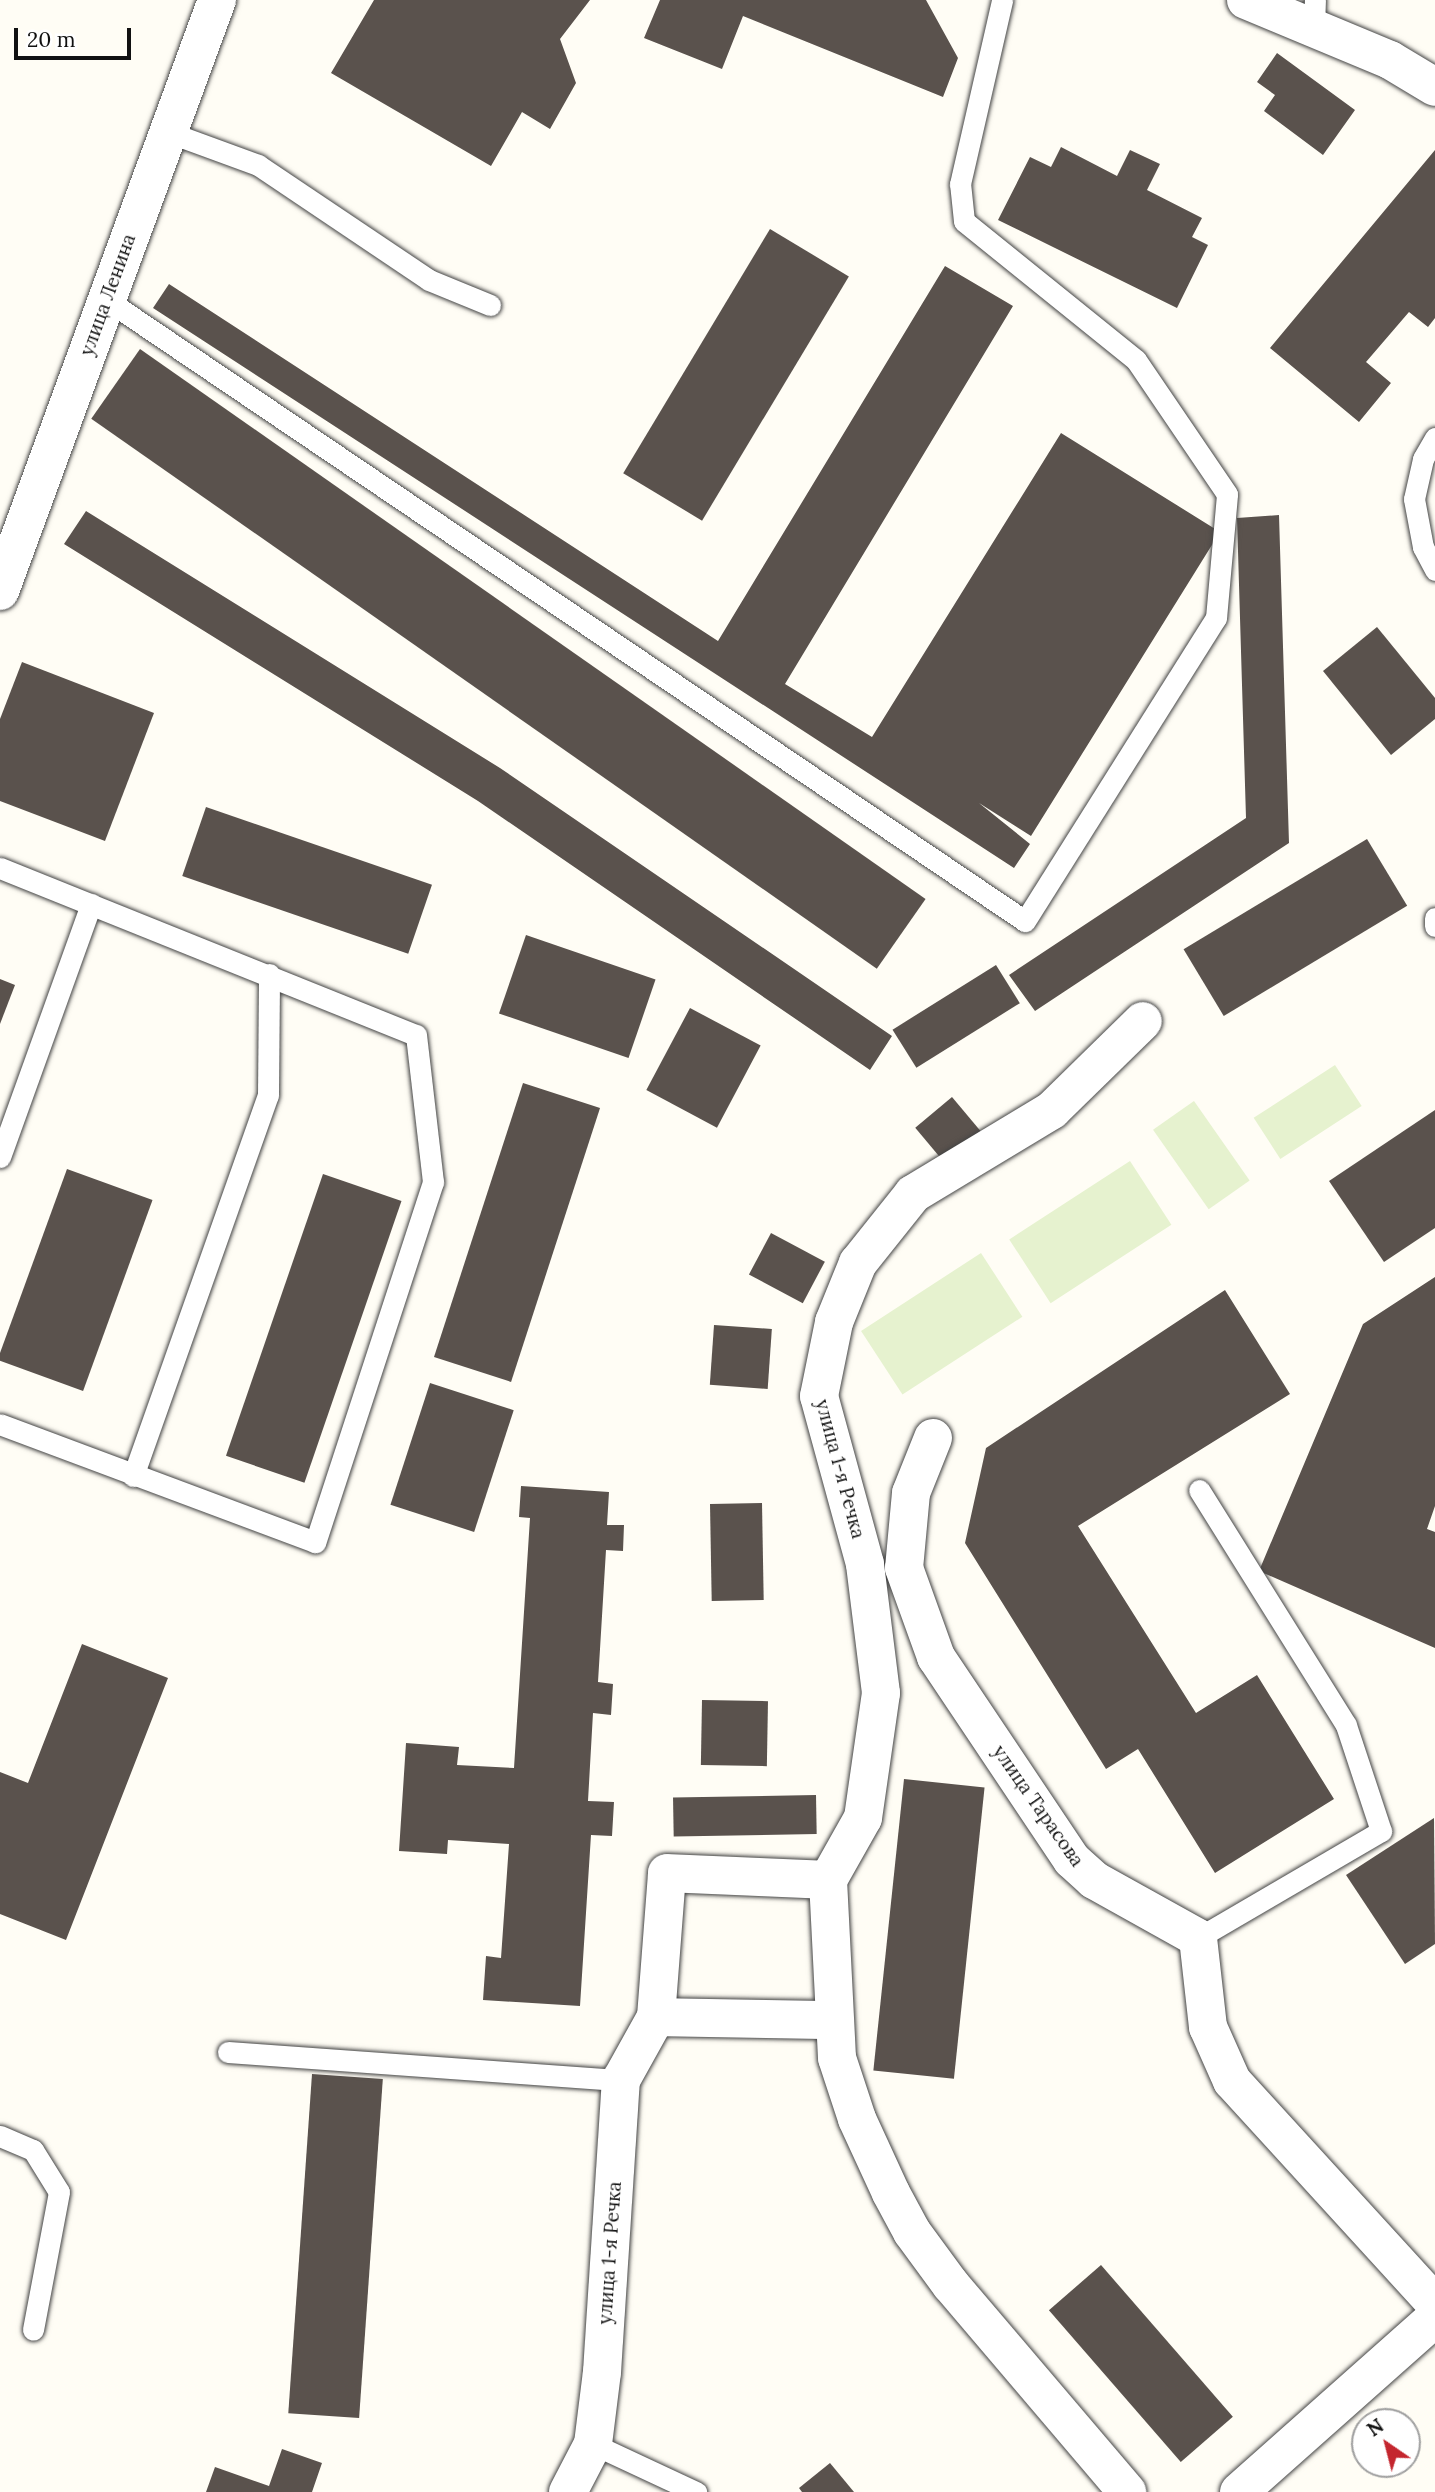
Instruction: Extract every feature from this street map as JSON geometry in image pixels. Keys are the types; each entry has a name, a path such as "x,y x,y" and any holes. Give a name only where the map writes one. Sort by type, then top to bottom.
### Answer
{"street":[{"name":"улица Ленина","path":"0,591 217,0"},
{"path":"1247,0 1315,13 1435,87"},
{"name":"улица 1-я Речка","path":"828,1880 863,1818 881,1693 865,1564 818,1396 834,1322 858,1263 913,1194 1052,1110 1143,1021"},
{"name":"улица Тарасова","path":"933,1438 911,1493 904,1568 936,1657 1072,1860 1094,1880 1198,1938"},
{"path":"833,2020 656,2017 667,1873 828,1880 837,2058 857,2119 912,2232 951,2285 1127,2492"},
{"path":"1198,1938 1208,2027 1232,2081 1435,2303"},
{"name":"улица 1-я Речка","path":"568,2492 593,2444 603,2372 621,2080 656,2017"},
{"path":"1239,2492 1435,2318"}],"lane":[{"path":"107,300 1025,921 1216,618 1227,494 1136,360 964,221 960,184 1002,0"},
{"path":"168,132 258,165 429,279 490,305"},
{"path":"1435,438 1423,459 1414,499 1423,547 1435,570"},
{"path":"0,868 416,1035 433,1182 315,1542 0,1424"},
{"path":"0,1157 92,904"},
{"path":"1435,919 1435,926"},
{"path":"133,1476 268,1095 269,974"},
{"path":"1198,1938 1381,1831 1346,1725 1199,1490"},
{"path":"229,2052 621,2080"},
{"path":"0,2136 33,2150 59,2192 33,2330"},
{"path":"593,2444 696,2492"}],"green space":[{"path":"1335,1065 1362,1106 1280,1159 1254,1118"},
{"path":"1194,1101 1250,1180 1209,1209 1153,1130"},
{"path":"1130,1161 1171,1225 1051,1303 1009,1239"},
{"path":"981,1253 1022,1317 902,1395 861,1331"}],"building":[{"path":"374,0 590,0 560,39 576,83 550,129 522,112 491,166 331,73"},
{"path":"660,0 926,0 958,58 943,97 743,16 722,69 644,38"},
{"path":"1277,53 1355,110 1323,155 1264,111 1275,95 1257,82"},
{"path":"1061,147 1117,176 1130,150 1160,164 1147,190 1202,218 1192,237 1208,245 1177,308 998,220 1030,157 1051,167"},
{"path":"1435,150 1435,318 1428,327 1409,312 1366,362 1391,383 1359,422 1270,348"},
{"path":"770,229 849,276 702,521 623,473"},
{"path":"945,266 1013,306 785,684 872,737 1061,433 1220,532 1031,836 979,803 1030,844 1014,868 153,308 169,284 718,641"},
{"path":"140,349 926,899 877,969 91,419"},
{"path":"86,511 500,768 892,1036 870,1070 478,801 64,544"},
{"path":"1279,515 1289,843 1035,1011 1009,975 1246,818 1237,518"},
{"path":"1377,627 1435,698 1435,719 1391,755 1323,671"},
{"path":"22,662 154,713 105,841 0,801 0,719"},
{"path":"206,807 432,885 408,954 182,876"},
{"path":"1367,839 1407,906 1224,1016 1184,949"},
{"path":"526,935 656,980 629,1058 499,1013"},
{"path":"996,965 1020,1003 916,1068 893,1030"},
{"path":"0,979 15,985 0,1024"},
{"path":"690,1008 761,1046 717,1128 646,1090"},
{"path":"523,1083 600,1108 511,1382 434,1357"},
{"path":"952,1097 981,1131 944,1162 915,1128"},
{"path":"1435,1110 1435,1228 1384,1262 1329,1181"},
{"path":"67,1169 153,1200 83,1391 0,1361 0,1353"},
{"path":"323,1174 401,1201 304,1483 226,1456"},
{"path":"771,1233 825,1262 803,1303 749,1274"},
{"path":"1435,1277 1435,1506 1427,1529 1435,1532 1435,1648 1259,1571 1363,1324"},
{"path":"1225,1290 1290,1394 1078,1526 1196,1713 1257,1675 1334,1799 1215,1873 1138,1749 1106,1769 965,1543 986,1448"},
{"path":"714,1325 772,1329 768,1389 710,1385"},
{"path":"430,1383 514,1410 474,1532 390,1505"},
{"path":"521,1486 609,1492 607,1525 624,1525 623,1551 606,1550 598,1682 613,1684 611,1715 593,1713 588,1801 614,1802 612,1836 591,1835 580,2006 483,2000 486,1956 501,1958 509,1844 448,1840 447,1854 399,1851 406,1743 459,1747 457,1765 514,1768 530,1518 519,1517"},
{"path":"762,1503 764,1600 712,1601 710,1504"},
{"path":"82,1644 168,1678 66,1940 0,1914 0,1772 28,1783"},
{"path":"702,1700 768,1701 767,1766 701,1765"},
{"path":"904,1779 985,1787 954,2079 873,2070"},
{"path":"816,1795 817,1834 674,1836 673,1797"},
{"path":"1434,1818 1435,1944 1405,1964 1346,1875"},
{"path":"312,2074 383,2079 359,2418 288,2413"},
{"path":"1101,2265 1233,2417 1181,2462 1049,2310"},
{"path":"282,2449 322,2463 312,2492 206,2492 215,2467 269,2486"},
{"path":"830,2463 854,2492 802,2492 799,2488"}]}
